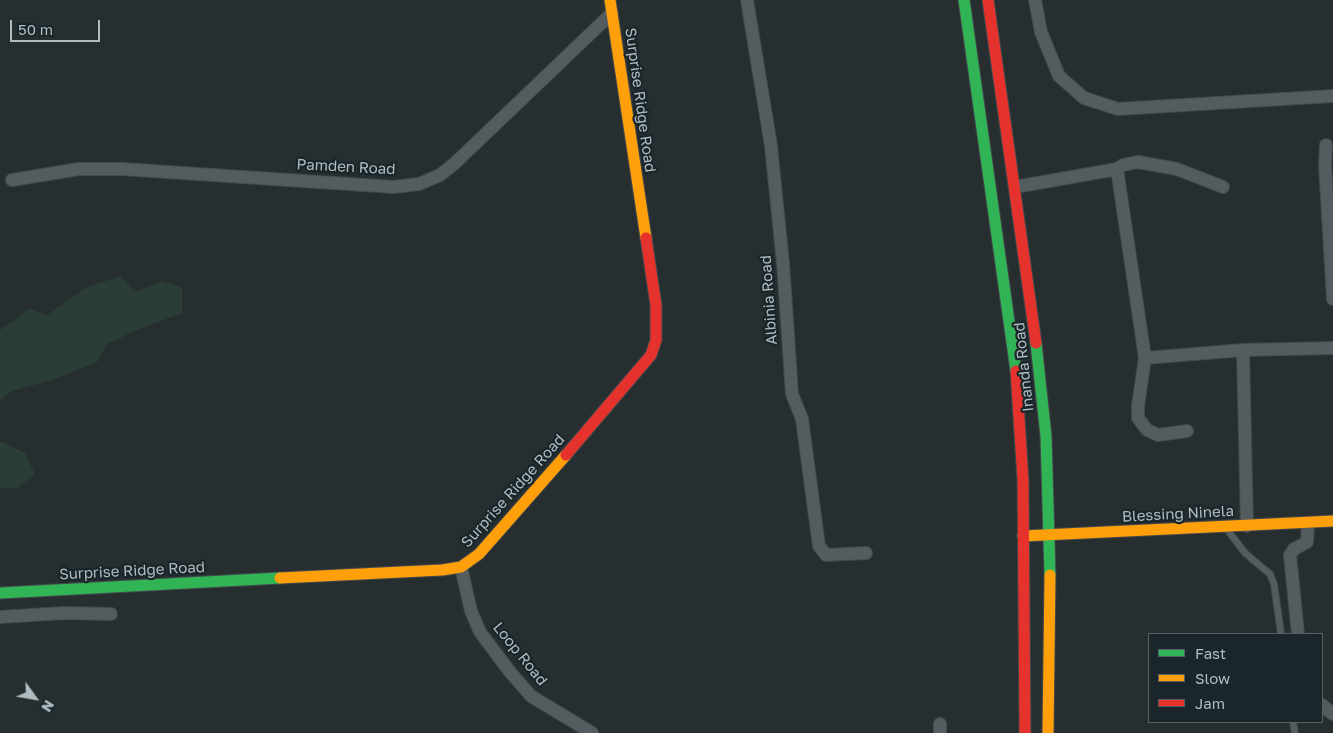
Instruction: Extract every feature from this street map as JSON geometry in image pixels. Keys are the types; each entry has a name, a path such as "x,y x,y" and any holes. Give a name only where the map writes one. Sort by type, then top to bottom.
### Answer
{"main road":[{"name":"Inanda Road","path":"964,0 1003,267 1018,397 1024,536 1025,733"},
{"name":"Inanda Road","path":"988,0 1041,385 1050,535 1048,733"},
{"name":"Surprise Ridge Road","path":"0,593 442,570 461,567 479,554 627,385 651,355 656,340 656,305 611,6"},
{"path":"1018,397 1030,394 1041,385"},
{"name":"Blessing Ninela","path":"1024,536 1333,521"},
{"path":"1040,733 1042,715 1047,706"}],"street":[{"name":"Albinia Road","path":"747,0 771,146 783,263 792,394 802,419 819,546 826,555 866,553"},
{"path":"1035,0 1041,32 1058,76 1084,98 1118,110 1333,96"},
{"name":"Pamden Road","path":"12,180 79,169 122,169 388,186 419,184 440,175 454,164 611,6"},
{"path":"1326,145 1324,165 1333,299"},
{"path":"1015,187 1116,169 1138,162 1177,169 1223,187"},
{"path":"1116,169 1145,358 1138,406 1140,423 1147,430 1158,435 1187,432"},
{"path":"1145,358 1243,350 1333,348"},
{"path":"1243,350 1247,526"},
{"path":"1298,633 1290,555 1294,549 1307,542 1308,523"},
{"name":"Loop Road","path":"461,567 470,612 480,632 524,690 541,703 592,733"},
{"path":"0,617 64,613 111,614"},
{"path":"1323,706 1333,714"}],"lane":[{"path":"1226,527 1245,553 1270,574 1274,584 1281,633"}],"green space":[{"path":"121,276 135,292 162,281 182,288 182,313 107,344 97,362 52,380 12,391 0,400 0,330 29,309 47,315 87,287"},
{"path":"0,441 25,453 35,474 18,488 0,488"}],"traffic: fast":[{"path":"964,0 1016,371"},
{"path":"1036,343 1046,436 1050,575"},
{"path":"0,593 280,578"}],"traffic: slow":[{"path":"610,0 646,238"},
{"path":"280,578 442,570 461,567 479,554 566,455"},
{"path":"1023,536 1333,521"},
{"path":"1048,733 1050,575"}],"traffic: jam":[{"path":"988,0 1036,343"},
{"path":"566,455 651,355 656,340 656,305 646,238"},
{"path":"1016,371 1023,480 1025,733"}]}
